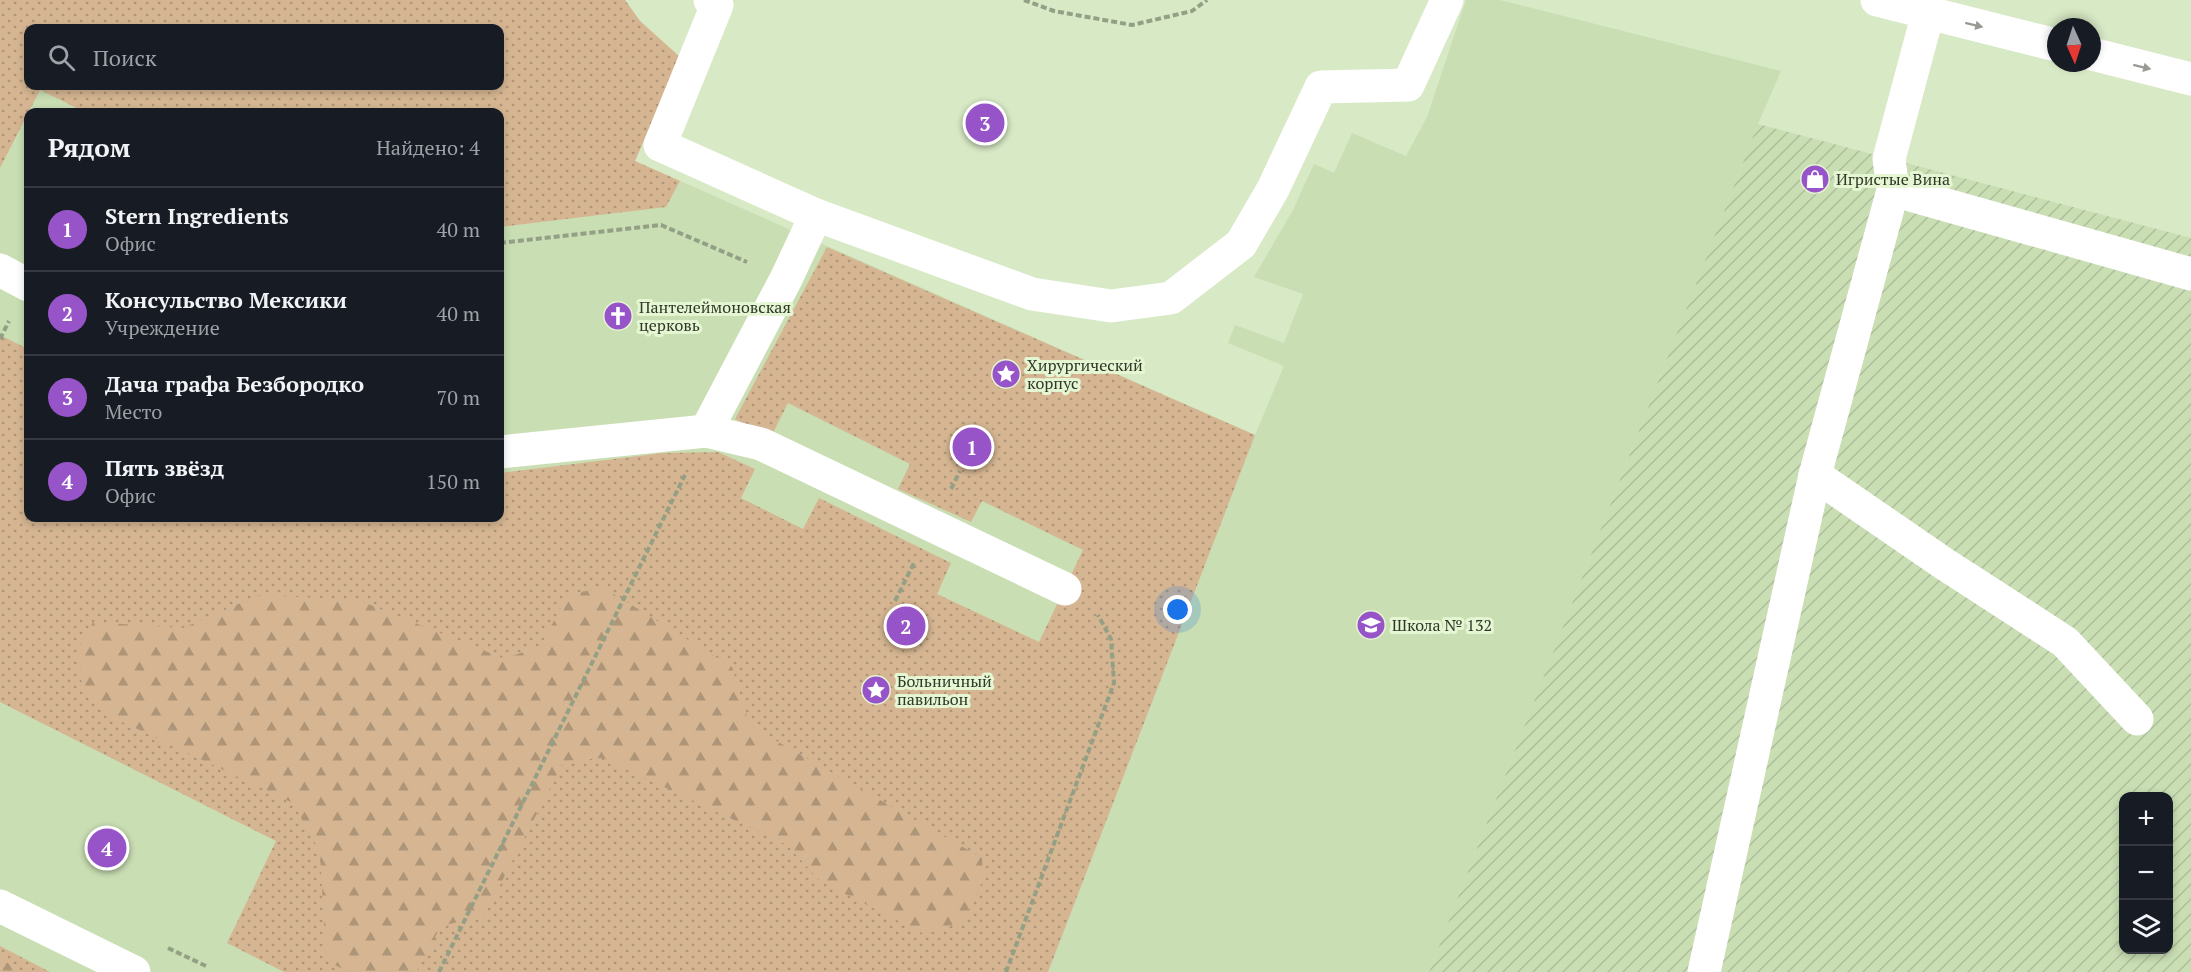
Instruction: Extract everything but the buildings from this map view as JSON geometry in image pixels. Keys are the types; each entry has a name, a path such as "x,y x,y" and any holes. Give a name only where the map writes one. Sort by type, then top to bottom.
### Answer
{"main road":[{"path":"710,0 717,5 660,145 816,214 1032,294 1111,306 1171,298 1240,244 1273,189 1321,87 1408,85 1447,0"},
{"path":"1877,0 2047,43"},
{"path":"1704,972 1815,475 1893,190 1889,159 1928,13"},
{"path":"2101,56 2191,79"},
{"path":"1893,190 2191,274"},
{"path":"706,431 786,279 816,214"},
{"path":"0,270 24,283"},
{"path":"504,452 706,431 761,444 1065,589"},
{"path":"1815,475 1943,563 2065,642 2137,719"},
{"path":"0,906 134,972"}],"path":[{"path":"1024,0 1054,11 1132,25 1192,11 1207,0"},
{"path":"504,243 661,225 786,279"},
{"path":"439,972 706,431"},
{"path":"1006,972 1114,683 1111,639 1101,617 1065,589"}],"shaded area":[{"path":"0,0 625,0 640,21 680,57 635,161 1255,435 1284,366 1228,343 1235,325 1284,343 1303,294 1254,277 1293,210 1314,164 1334,173 1352,133 1406,156 1427,117 1466,0 1500,0 1781,71 1758,124 1429,972 0,972"},
{"path":"1758,124 2191,238 2191,972 1429,972"}],"green space":[{"path":"0,0 625,0 640,21 680,57 635,161 680,181 666,207 504,227 504,108 77,108 40,90 31,108 24,108 24,121 0,168"},
{"path":"827,247 1255,435 1048,972 284,972 227,943 276,841 0,702 0,335 24,347 24,522 504,522 504,473 663,453 718,452 755,469 741,498 803,529 819,498 951,563 937,594 1039,642 1083,550 982,501 971,522 898,489 910,464 788,403 771,437 735,419"},
{"path":"604,588 732,667 750,726 982,858 983,880 965,920 926,935 820,881 787,845 603,758 564,761 484,916 441,926 416,972 348,972 326,960 320,852 293,803 114,718 83,694 78,649 93,622 183,628 259,595 358,600 505,659 541,645 568,594"},
{"path":"0,946 50,972 0,972"},
{"path":"0,959 25,972 0,972"}],"place":[{"name":"Дача графа Безбородко","path":"985,123"},
{"name":"Игристые Вина","path":"1815,179"},
{"name":"Пантелеймоновская церковь","path":"618,316"},
{"name":"Хирургический корпус","path":"1006,374"},
{"name":"Stern Ingredients","path":"972,447"},
{"name":"Школа № 132","path":"1371,625"},
{"name":"Консульство Мексики","path":"906,626"},
{"name":"Больничный павильон","path":"876,690"},
{"name":"Пять звёзд","path":"107,848"}]}
